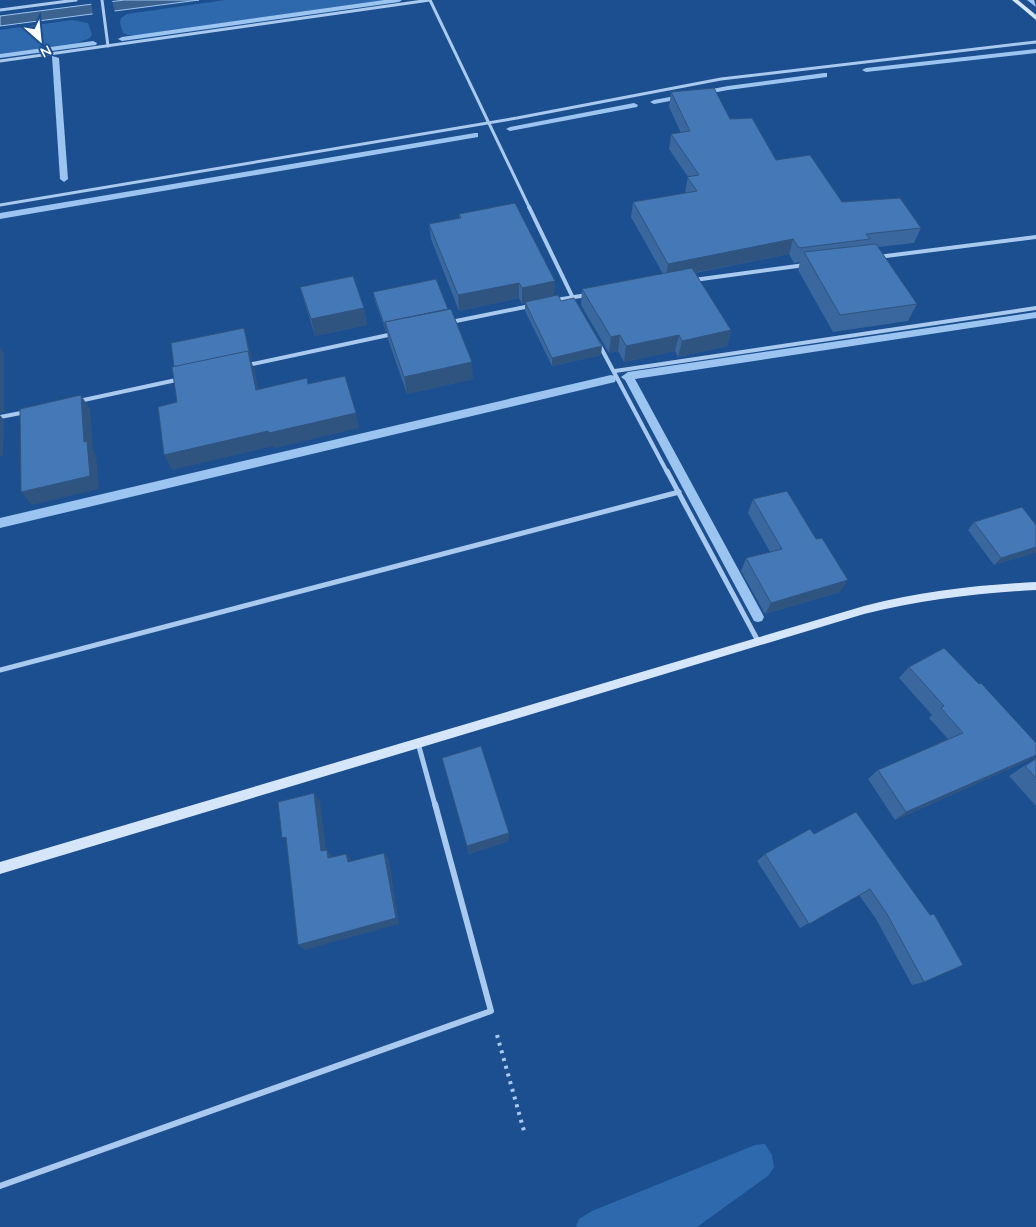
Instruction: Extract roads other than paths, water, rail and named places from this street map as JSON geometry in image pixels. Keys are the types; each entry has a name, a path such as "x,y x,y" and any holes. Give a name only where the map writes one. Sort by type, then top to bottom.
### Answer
{"street":[{"path":"0,10 76,0"},
{"path":"102,0 108,46"},
{"path":"0,61 430,0 577,305"},
{"path":"1015,0 1036,18"},
{"path":"0,205 488,123 750,74 1036,42"},
{"path":"869,258 1036,237"},
{"path":"686,281 810,265"},
{"path":"552,301 591,294"},
{"path":"446,323 533,305"},
{"path":"615,371 1036,308"},
{"path":"242,366 398,334"},
{"path":"596,338 758,641"},
{"path":"78,401 184,378"},
{"path":"0,417 29,411"},
{"path":"0,670 679,492"},
{"path":"0,868 758,641 902,600 940,593 1036,586"},
{"path":"0,1186 491,1011 418,743"}],"waterway":[{"path":"122,39 399,0"},
{"path":"1030,0 1036,5"},
{"path":"0,56 93,43"},
{"path":"866,70 1036,51"},
{"path":"55,58 64,179"},
{"path":"654,102 728,88 824,75"},
{"path":"510,129 634,105"},
{"path":"0,216 475,135"},
{"path":"628,377 1036,315"},
{"path":"628,377 758,617"},
{"path":"0,523 611,379"}]}
